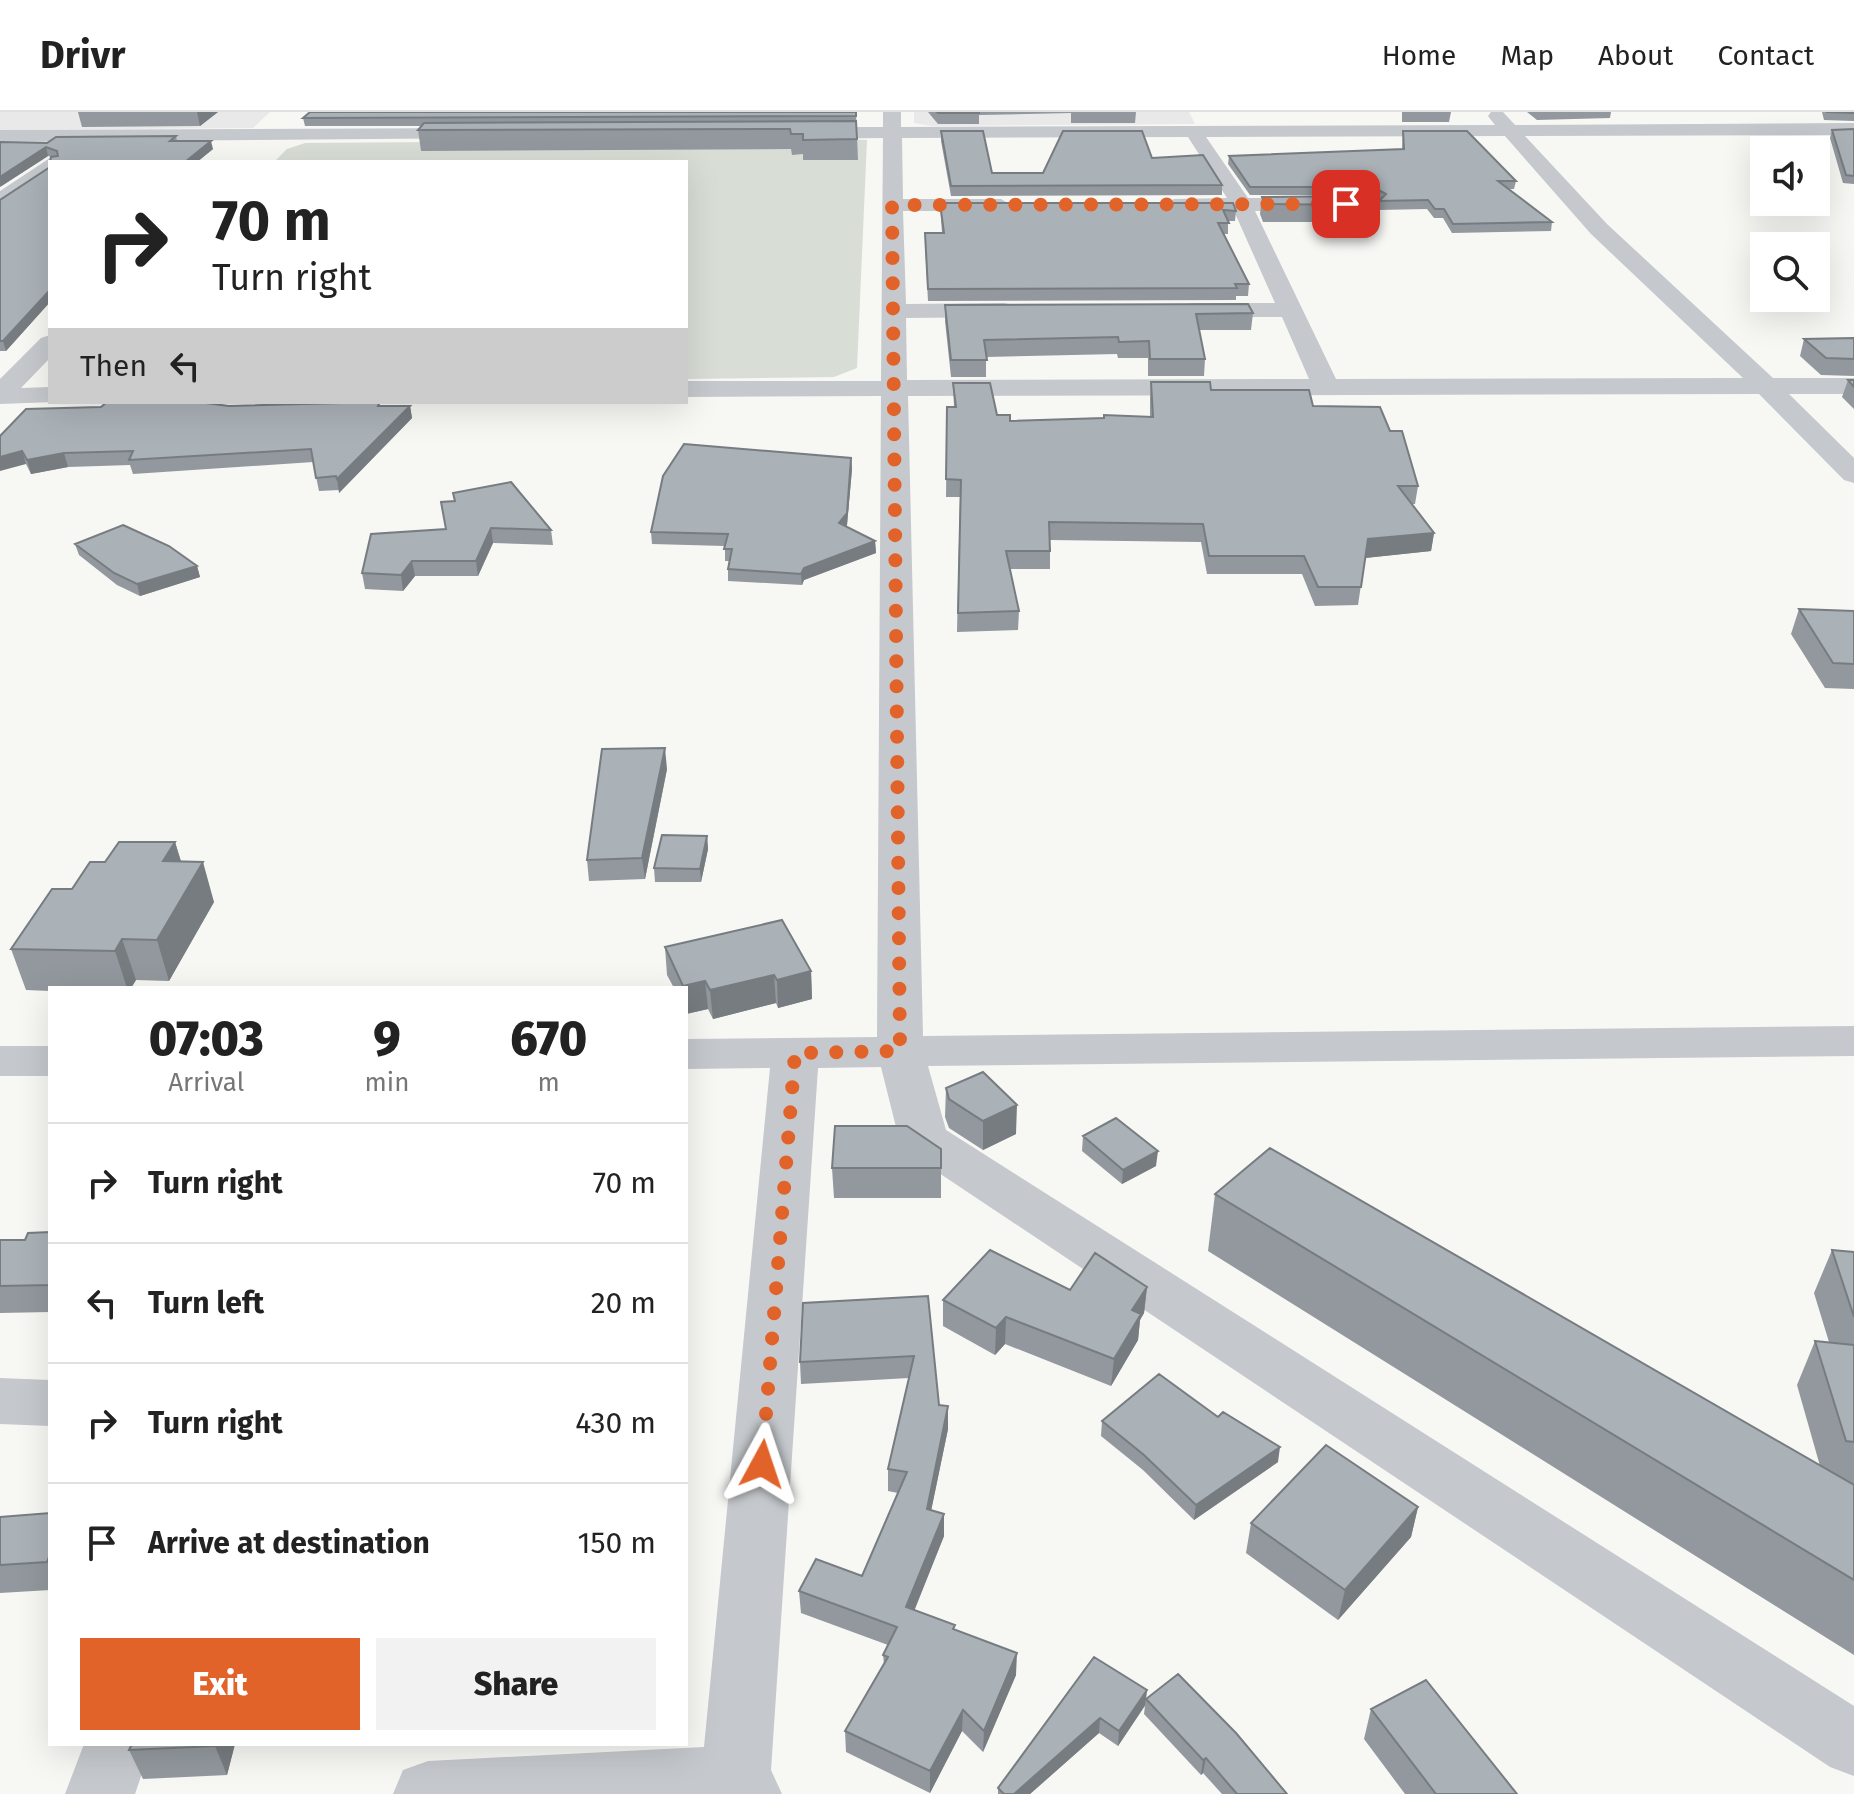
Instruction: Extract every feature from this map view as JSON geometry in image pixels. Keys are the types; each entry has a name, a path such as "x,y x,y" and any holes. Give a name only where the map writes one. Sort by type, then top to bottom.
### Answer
{"street":[{"path":"238,153 282,112"},
{"path":"1493,112 1599,229 1766,386 1854,474"},
{"path":"1645,112 1667,129"},
{"path":"781,133 892,122 1193,131 1854,129"},
{"path":"892,122 900,1051 924,1139 1854,1744"},
{"path":"1193,131 1242,205 1327,389"},
{"path":"0,136 495,134"},
{"path":"56,160 89,135"},
{"path":"0,201 48,166"},
{"path":"1147,205 1372,204"},
{"path":"892,205 1019,205"},
{"path":"893,311 1020,310"},
{"path":"1163,310 1290,310"},
{"path":"0,395 48,345"},
{"path":"688,389 1854,386"},
{"path":"0,395 48,395"},
{"path":"688,1054 1854,1041"},
{"path":"428,1794 739,1789 795,1053"},
{"path":"0,1061 48,1061"},
{"path":"0,1401 48,1403"},
{"path":"100,1794 117,1746"}],"shaded area":[{"path":"0,112 270,112 253,128 0,130"},
{"path":"914,112 1189,112 1195,124 932,126 914,123"},
{"path":"867,140 857,368 834,377 688,379 688,160 276,160 287,149 305,143"}],"building":[{"path":"310,112 856,112 856,116 303,118"},
{"path":"979,112 979,113 938,113"},
{"path":"856,121 857,139 803,140 803,134 791,134 790,129 418,130 424,123"},
{"path":"1854,129 1854,176 1846,175 1832,130"},
{"path":"941,131 983,131 992,173 1043,173 1063,131 1142,131 1152,158 1203,155 1222,185 951,186"},
{"path":"1403,131 1467,131 1516,181 1498,181 1552,222 1453,224 1444,209 1435,209 1428,200 1379,201 1386,194 1373,187 1250,187 1229,156 1404,149"},
{"path":"176,136 170,141 211,141 187,160 50,160 58,156 57,151 46,147 0,177 0,142 47,143 56,137"},
{"path":"48,168 48,292 3,341 0,341 0,200"},
{"path":"1349,196 1353,205 1265,204 1262,197"},
{"path":"940,203 1233,203 1236,211 1223,210 1229,223 1218,223 1249,284 1235,284 1237,288 928,289 925,233 944,233"},
{"path":"1248,304 1253,313 1196,314 1205,359 1150,359 1149,341 1119,342 1118,337 984,340 987,360 951,360 945,305"},
{"path":"1854,338 1854,359 1826,358 1804,339"},
{"path":"1151,382 1210,382 1211,390 1309,390 1313,406 1380,407 1390,431 1402,431 1418,486 1398,486 1434,533 1368,539 1361,587 1318,587 1304,556 1209,556 1203,524 1049,522 1050,551 1006,551 1019,611 958,613 961,480 946,479 947,407 956,407 953,383 990,383 997,415 1010,415 1010,421 1104,418 1104,415 1153,417"},
{"path":"105,404 410,406 337,479 336,476 316,478 311,449 129,460 133,451 64,453 27,460 22,451 0,457 0,436 26,409 101,407"},
{"path":"684,444 851,458 847,513 839,523 875,541 804,568 801,574 728,569 732,549 724,549 728,534 651,532 663,476"},
{"path":"511,482 551,530 491,528 476,561 412,561 401,575 362,573 371,534 446,529 441,502 455,501 453,493"},
{"path":"123,525 169,546 197,566 137,584 114,573 75,544"},
{"path":"1799,609 1854,611 1854,664 1833,663"},
{"path":"665,748 642,858 587,860 602,749"},
{"path":"662,835 707,836 700,869 654,868"},
{"path":"119,842 175,842 163,861 203,862 157,940 122,939 115,951 11,949 52,889 72,889 90,862 105,862"},
{"path":"782,920 811,971 777,980 774,975 710,990 705,981 683,986 665,947"},
{"path":"983,1072 1017,1105 983,1121 949,1099 946,1088"},
{"path":"1116,1118 1158,1151 1123,1170 1083,1136"},
{"path":"835,1126 907,1126 941,1149 941,1168 832,1168"},
{"path":"1270,1148 1854,1485 1854,1580 1215,1194"},
{"path":"48,1232 48,1285 0,1286 0,1240 25,1240 28,1233"},
{"path":"990,1250 1070,1290 1095,1253 1147,1287 1132,1310 1141,1314 1114,1359 1006,1317 996,1328 943,1300"},
{"path":"1832,1250 1854,1252 1854,1317"},
{"path":"928,1296 939,1405 948,1406 927,1509 944,1514 906,1607 1017,1653 984,1731 963,1710 930,1771 845,1731 888,1657 883,1655 897,1627 799,1591 816,1559 862,1576 907,1472 888,1469 914,1356 800,1362 803,1303"},
{"path":"1815,1341 1854,1345 1854,1442 1846,1441"},
{"path":"1159,1374 1218,1417 1223,1412 1280,1447 1196,1505 1144,1455 1102,1421"},
{"path":"1326,1445 1418,1507 1345,1590 1251,1523"},
{"path":"48,1513 47,1562 0,1565 0,1517"},
{"path":"1094,1657 1147,1690 1119,1731 1100,1718 1014,1794 1004,1794 998,1788"},
{"path":"1178,1674 1236,1733 1287,1794 1237,1794 1206,1758 1203,1760 1146,1699"},
{"path":"1426,1680 1517,1794 1436,1794 1371,1709"},
{"path":"131,1746 215,1746 129,1750"}],"route":[{"path":"762,1464 795,1053 900,1051 892,205 1346,204"}]}
